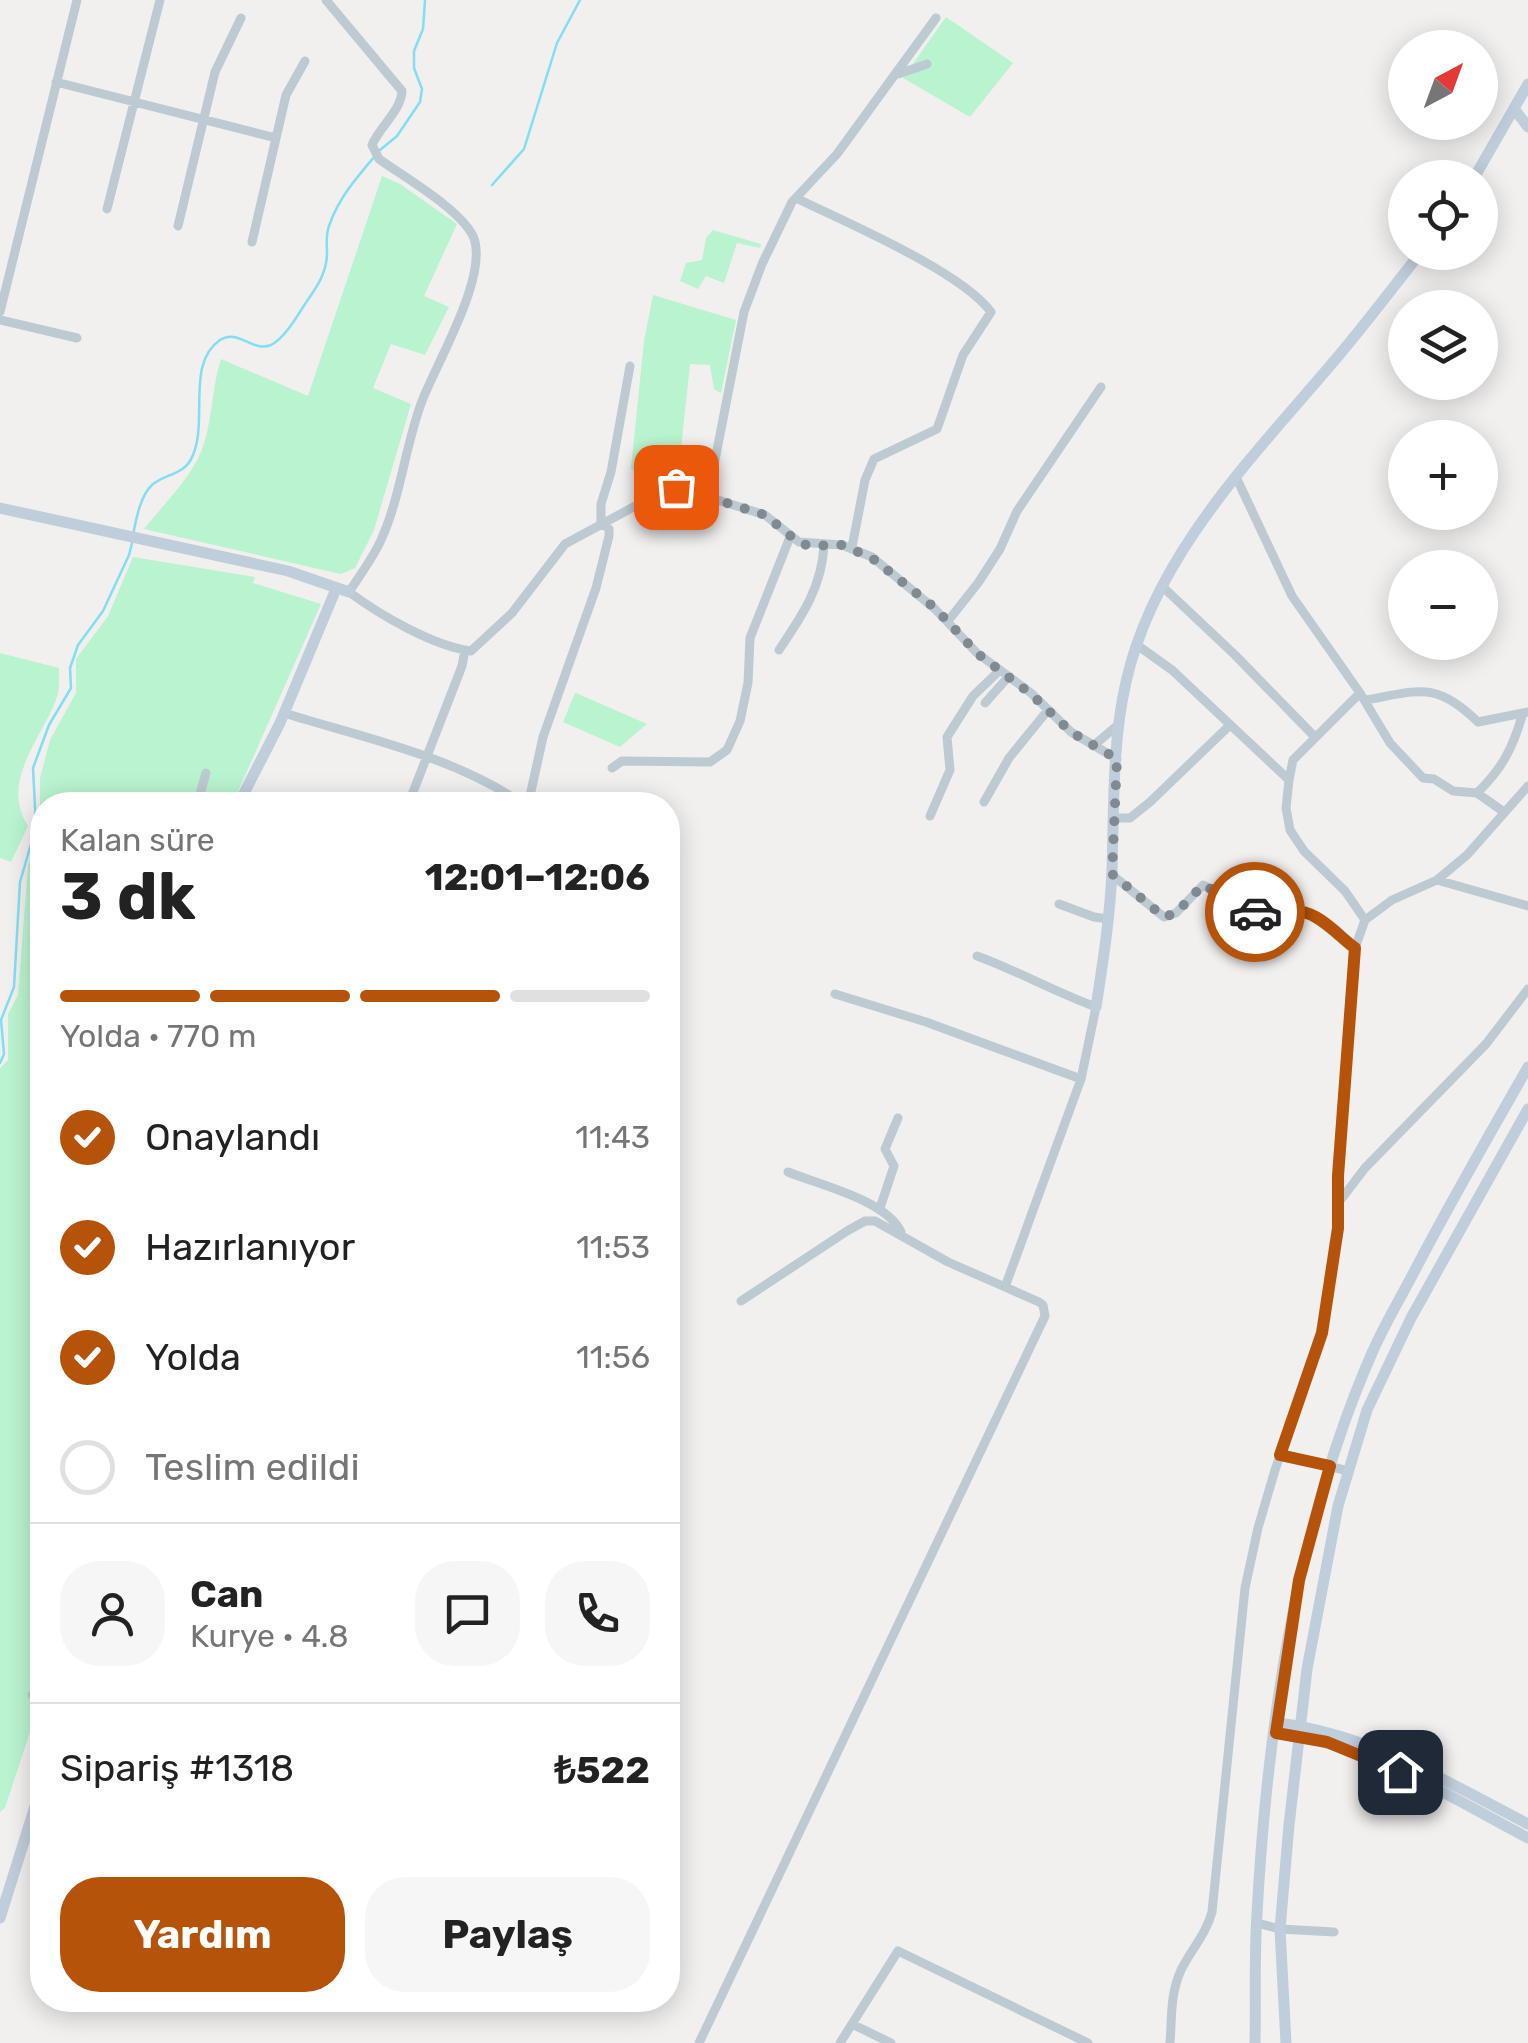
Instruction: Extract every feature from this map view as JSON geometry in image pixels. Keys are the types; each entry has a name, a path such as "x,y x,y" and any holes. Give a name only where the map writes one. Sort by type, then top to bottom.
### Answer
{"street":[{"path":"0,312 76,0"},
{"path":"107,209 160,0"},
{"path":"244,792 343,590 380,543 422,402 478,261 474,238 462,220 379,159 372,145 402,101 402,91 326,0"},
{"path":"178,226 214,72 241,18"},
{"path":"708,496 744,312 762,264 796,198 838,154 936,18"},
{"path":"252,242 286,96 305,60"},
{"path":"896,74 927,64"},
{"path":"56,82 276,138"},
{"path":"1485,160 1528,84"},
{"path":"1515,110 1528,126"},
{"path":"796,198 924,262 960,285 991,312 963,354 938,428 874,459 852,548"},
{"path":"1004,1287 1081,1079 1096,1007 1112,874 1120,724 1137,645 1164,588 1236,477 1405,270"},
{"path":"0,320 76,338"},
{"path":"529,792 543,736 601,571 609,532 600,522 601,504 611,472 630,366"},
{"path":"948,621 986,572 1017,511 1100,387"},
{"path":"1236,477 1292,596 1390,743 1422,778 1434,778 1453,791 1477,792 1504,812"},
{"path":"0,508 288,572 343,590 454,649 471,651 512,613 566,544 600,522 666,488 676,487 765,515 790,537 809,546 852,548 896,575 978,654 1071,732 1117,759"},
{"path":"612,768 622,761 710,762 728,750 740,721 748,683 750,638 790,537"},
{"path":"780,650 802,618 816,587 824,545"},
{"path":"1164,588 1314,736"},
{"path":"1137,645 1172,670 1289,780"},
{"path":"413,792 465,650"},
{"path":"986,703 1005,673"},
{"path":"930,816 950,770 947,737 973,696 1005,673"},
{"path":"1365,920 1346,892 1304,850 1290,830 1286,808 1293,760 1314,736 1362,696 1436,692 1452,699 1478,722 1486,723 1526,712"},
{"path":"984,802 1009,758 1048,710"},
{"path":"284,712 427,757 503,792"},
{"path":"1477,792 1510,755 1526,712"},
{"path":"1093,746 1120,724"},
{"path":"1113,818 1130,818 1150,802 1230,724"},
{"path":"201,792 206,773"},
{"path":"1170,2043 1172,1998 1212,1912 1230,1708 1258,1528 1322,1333 1338,1228 1355,948 1365,920 1392,900 1436,880 1467,855 1528,786"},
{"path":"1112,874 1164,917 1176,913 1203,885 1244,907 1276,918 1292,912 1309,914 1355,948"},
{"path":"1436,880 1528,906"},
{"path":"1059,904 1108,918"},
{"path":"977,956 1021,972 1038,986 1096,1007"},
{"path":"1338,1204 1365,1168 1486,1044 1528,989"},
{"path":"836,994 926,1022 1081,1079"},
{"path":"1256,2043 1257,1923 1276,1728 1299,1580 1330,1466 1373,1350 1455,1192 1528,1067"},
{"path":"1286,2043 1280,1929 1300,1730 1323,1576 1348,1471 1368,1410 1411,1318 1528,1109"},
{"path":"880,1208 894,1166 885,1150 898,1118"},
{"path":"788,1172 880,1208 897,1223 902,1235"},
{"path":"699,2043 1046,1316 1039,1302 948,1262 876,1220 865,1222 740,1301"},
{"path":"1280,1455 1348,1471"},
{"path":"1276,1728 1300,1730 1392,1753 1528,1824"},
{"path":"1300,1730 1372,1758 1528,1838"},
{"path":"0,1918 30,1822"},
{"path":"1257,1923 1280,1929 1334,1932"},
{"path":"840,2043 898,1951 1088,2043"},
{"path":"852,2024 891,2043"}],"green space":[{"path":"946,17 1013,63 970,117 903,78"},
{"path":"382,176 457,224 424,296 449,307 425,355 391,344 373,388 411,404 374,530 355,568 341,574 144,529 182,483 201,452 221,359 308,396"},
{"path":"713,230 761,244 760,248 737,243 724,283 706,276 698,289 680,281 686,263 702,260 706,238"},
{"path":"653,295 736,320 721,393 714,389 710,365 690,364 681,449 669,451 668,477 635,473 631,468 644,341"},
{"path":"133,557 255,577 253,583 321,604 238,792 40,792 50,740 76,693 76,659 108,616"},
{"path":"0,653 59,668 57,696 20,778 18,794 28,826 11,862 0,858"},
{"path":"575,693 647,724 620,747 563,722"},
{"path":"30,860 30,1733 5,1808 0,1812 0,1068 8,1060 8,1014 18,995"}],"waterway":[{"path":"380,150 397,136 420,102 422,89 414,68 414,51 423,29 425,0"},
{"path":"492,185 524,149 557,43 580,0"},
{"path":"133,535 144,495 157,481 185,467 193,455 199,426 200,377 210,350 227,337 264,347 286,332 323,274 328,231 337,207 375,156"},
{"path":"34,792 33,768 49,725 71,688 70,668 78,645 103,611 132,543"},
{"path":"0,1063 4,1054 1,1020 14,987 20,882 30,848"}],"way so far":[{"path":"676,487 765,515 798,542 809,546 852,548 896,575 954,626 978,654 1031,694 1071,732 1117,759 1112,874 1164,917 1176,913 1203,885 1255,912"}],"route":[{"path":"1255,912 1276,918 1292,912 1309,914 1355,948 1338,1176 1338,1228 1322,1333 1280,1455 1330,1466 1299,1580 1276,1733 1327,1742 1400,1772"}]}
